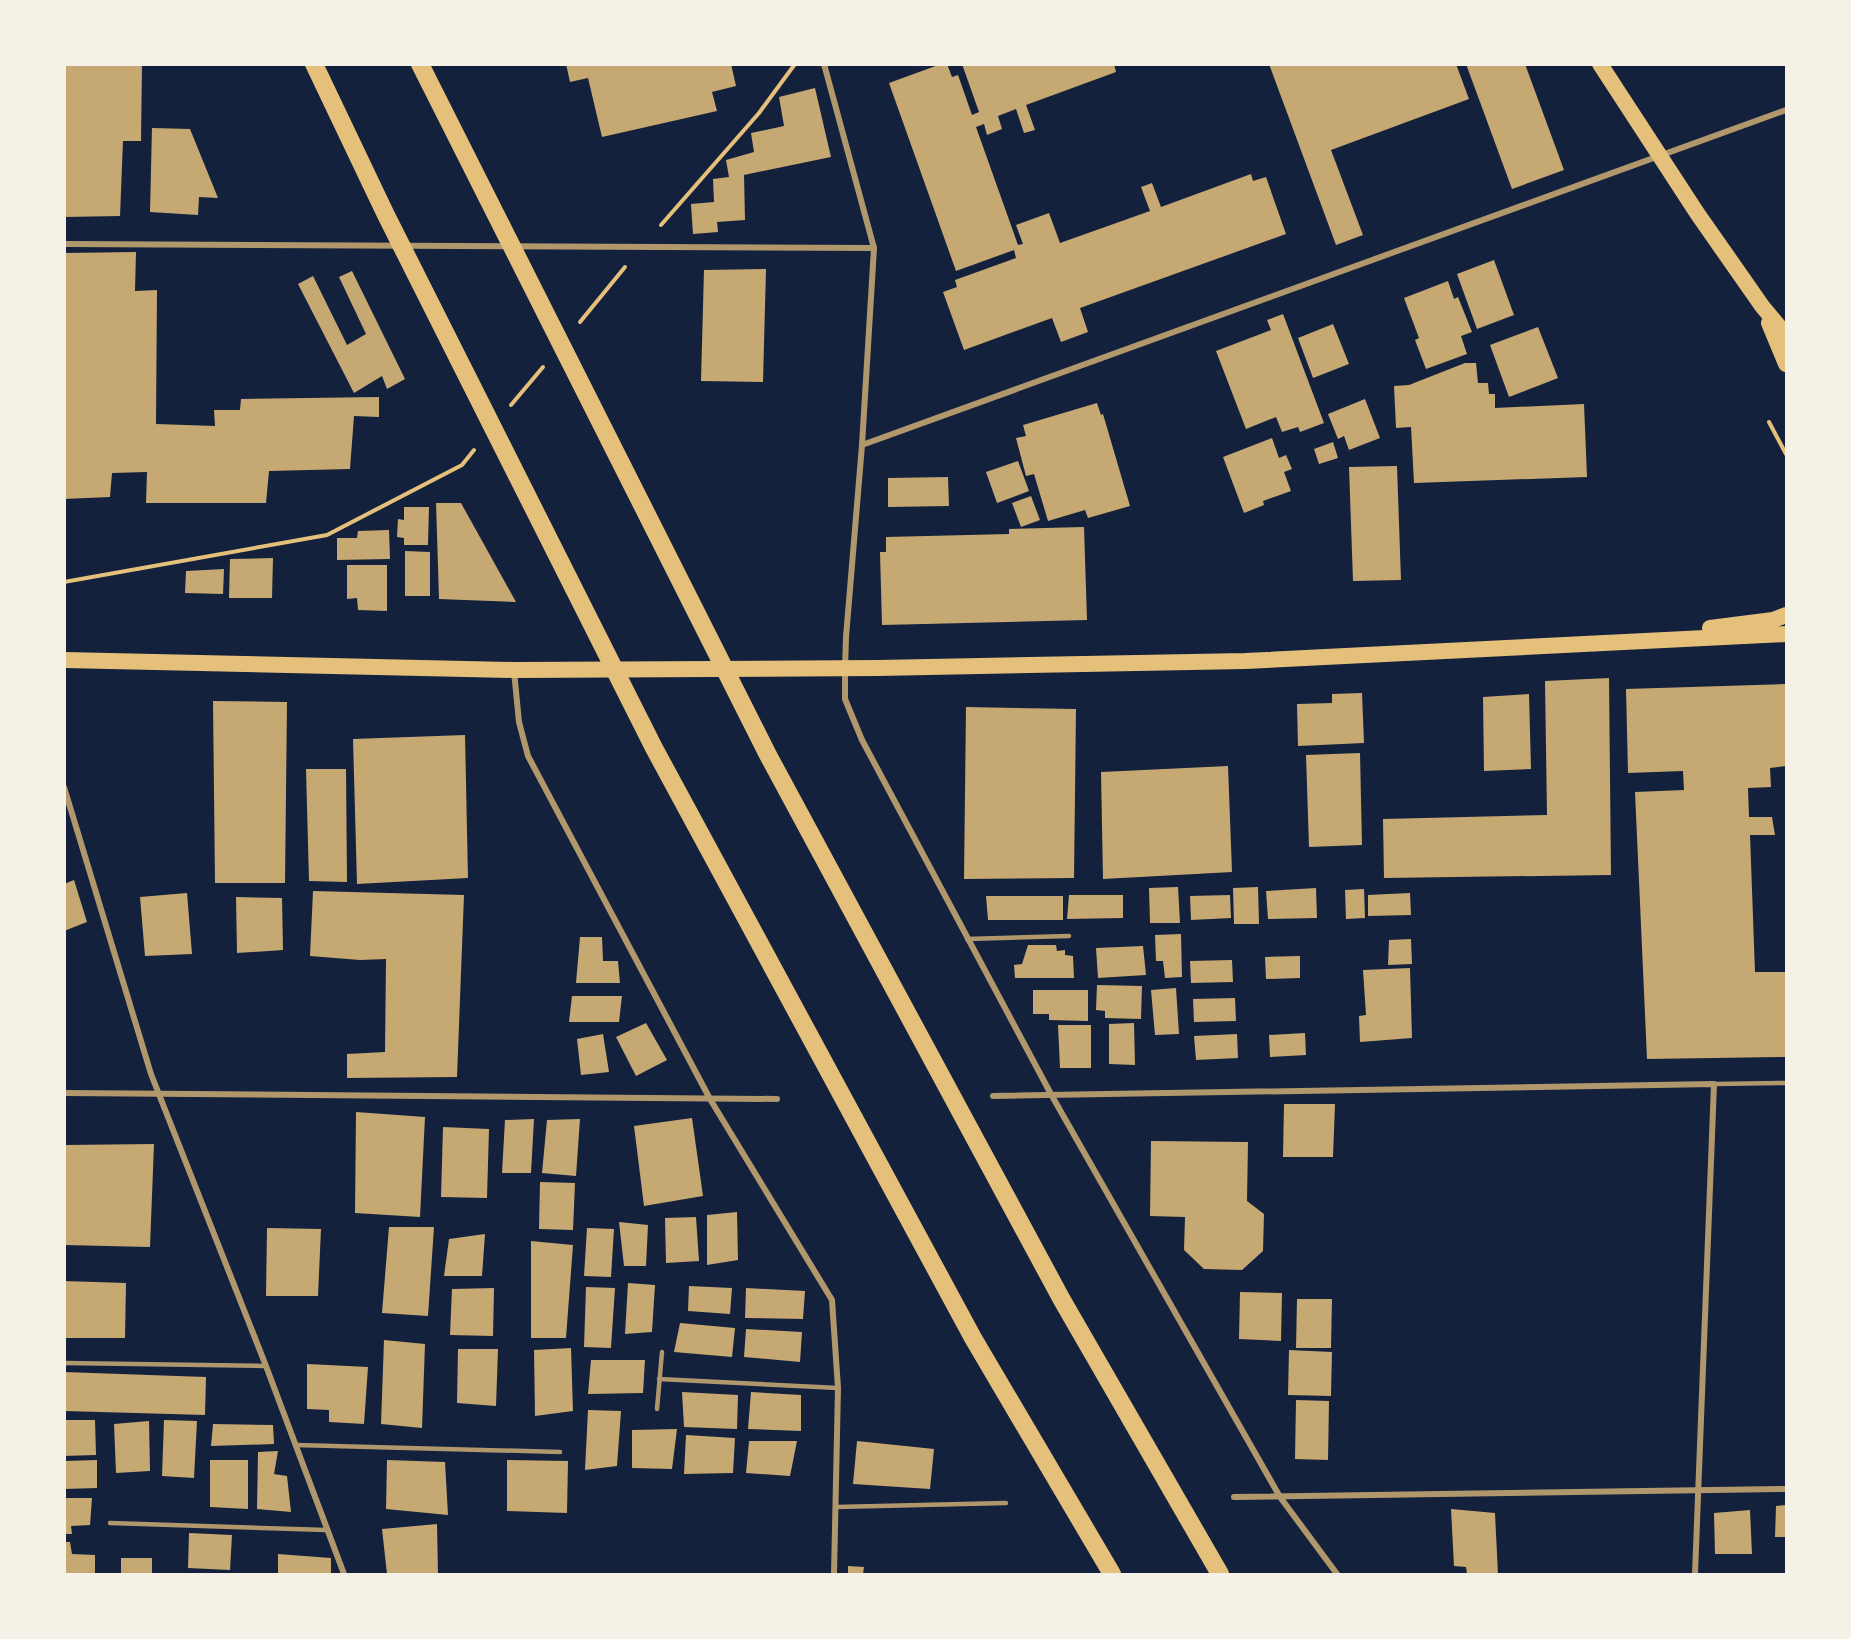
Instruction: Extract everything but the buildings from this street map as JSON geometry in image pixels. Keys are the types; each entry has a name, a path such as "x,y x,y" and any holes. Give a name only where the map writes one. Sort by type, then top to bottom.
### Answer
{"highway":[{"path":"314,64 386,215 654,748 973,1338 1112,1575"},
{"path":"420,64 768,755 1062,1300 1221,1575"},
{"path":"1600,64 1659,156 1762,306 1786,335"},
{"path":"1762,306 1786,364"},
{"path":"1593,644 1773,620 1786,615"},
{"path":"64,660 514,670 844,669 1245,660 1786,634"}],"street":[{"path":"825,64 874,248 862,445 846,637 845,699 862,740 1052,1096 1280,1497 1337,1575"},
{"path":"862,445 1786,110"},
{"path":"64,244 874,248"},
{"path":"514,670 519,722 528,756 710,1099 832,1300 838,1389 834,1575"},
{"path":"64,787 151,1074 266,1366 344,1575"},
{"path":"993,1096 1714,1084 1695,1575"},
{"path":"64,1093 777,1099"},
{"path":"1234,1497 1786,1489"}],"lane":[{"path":"967,939 1069,936"},
{"path":"1714,1084 1786,1083"},
{"path":"657,1409 662,1352"},
{"path":"64,1364 266,1366"},
{"path":"659,1379 838,1389"},
{"path":"295,1445 560,1452"},
{"path":"836,1507 1006,1503"},
{"path":"110,1523 326,1530"}],"path":[{"path":"1770,422 1786,454"}]}
